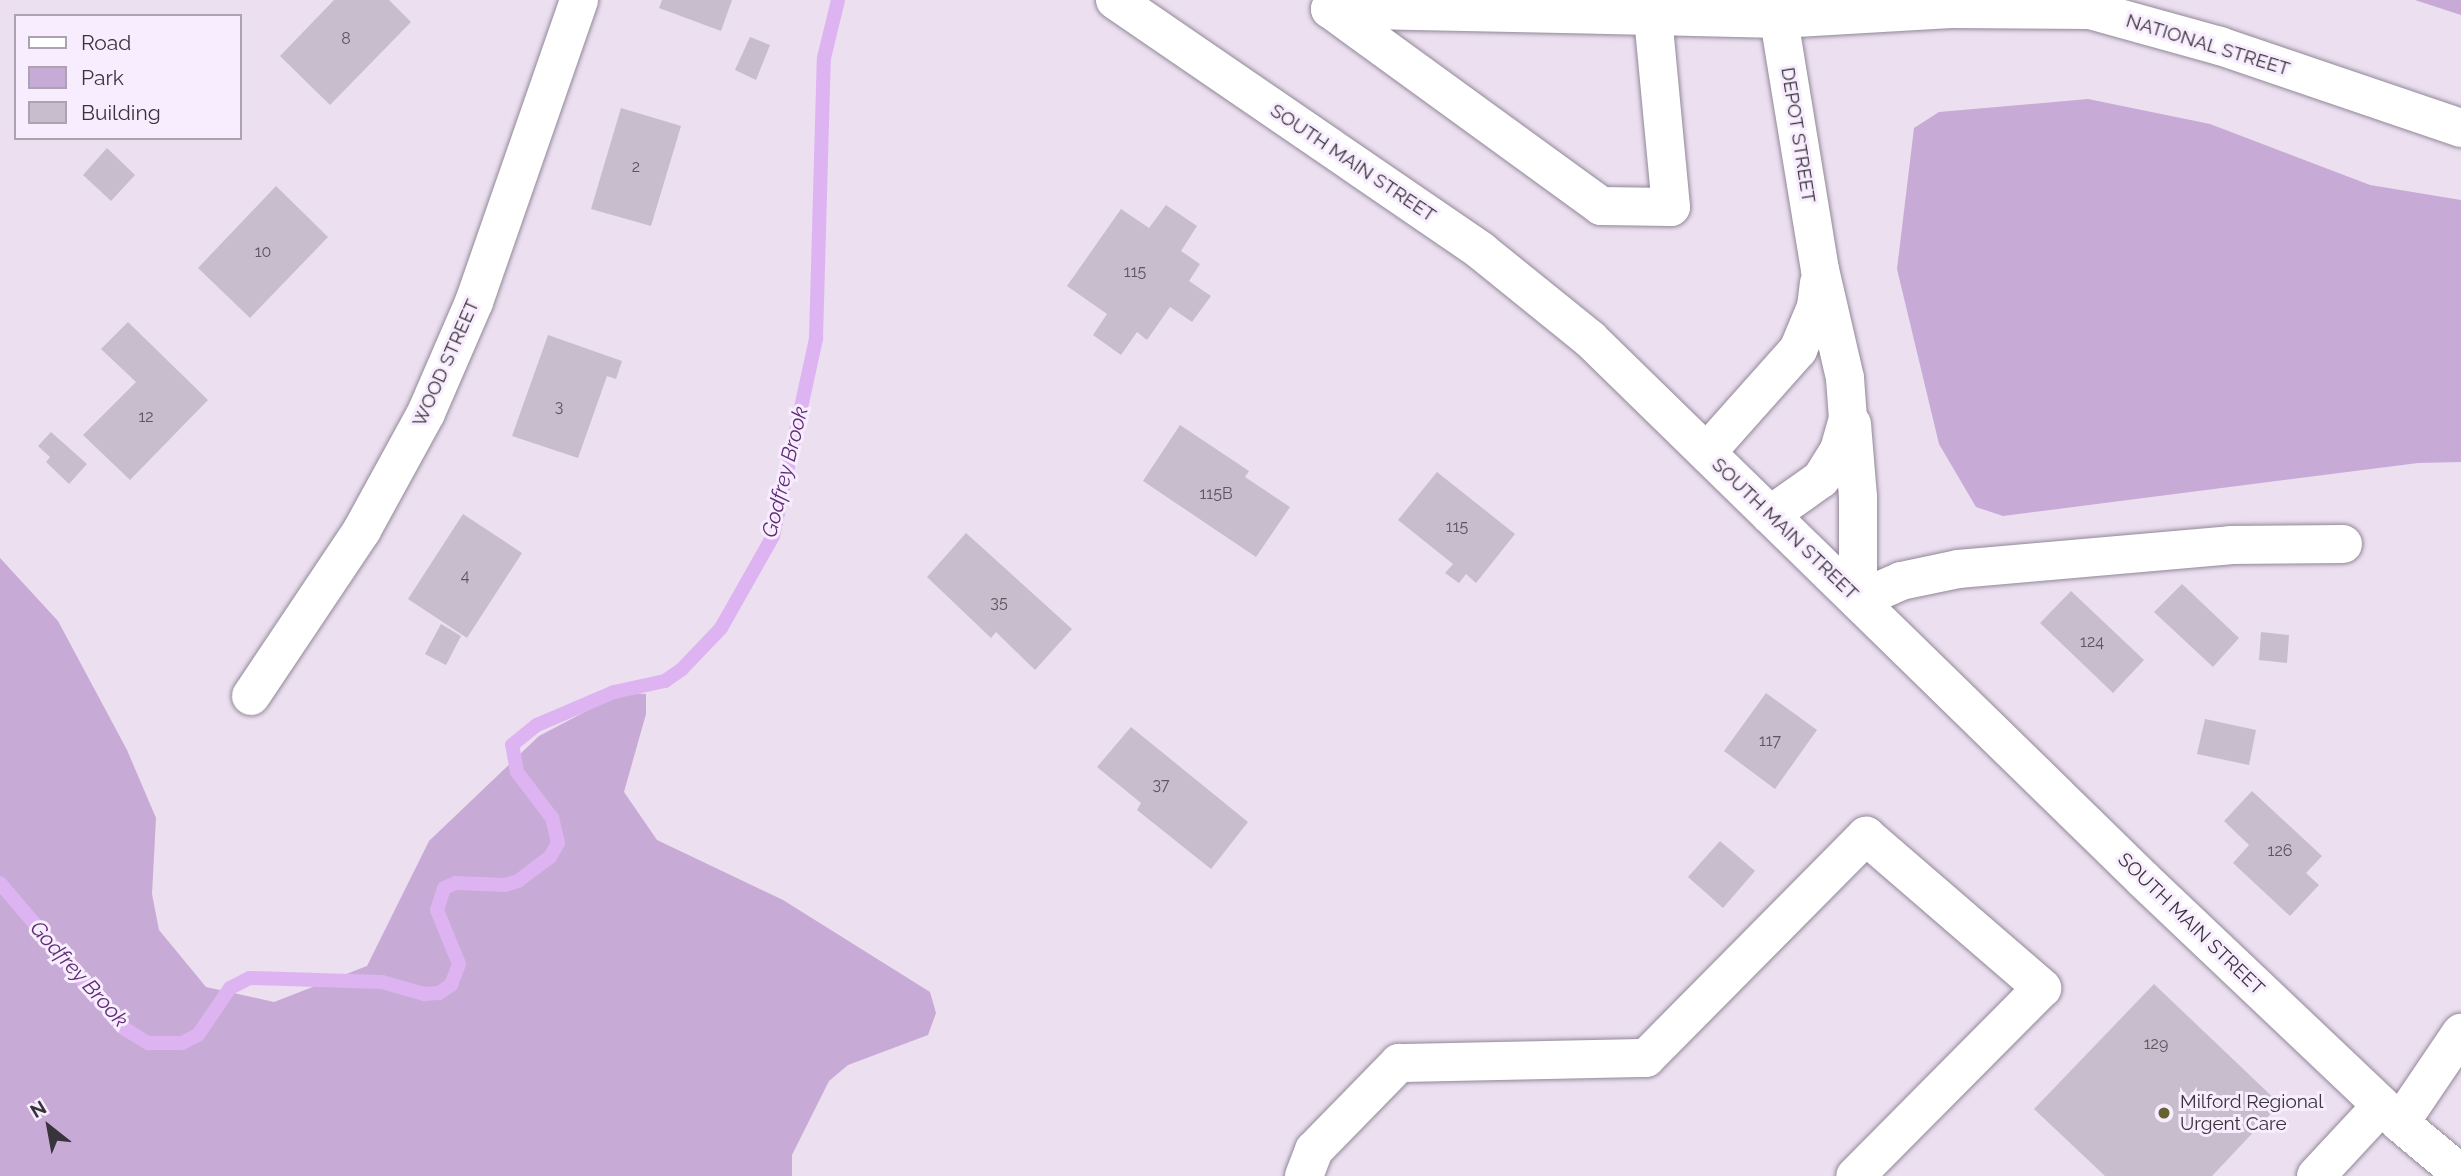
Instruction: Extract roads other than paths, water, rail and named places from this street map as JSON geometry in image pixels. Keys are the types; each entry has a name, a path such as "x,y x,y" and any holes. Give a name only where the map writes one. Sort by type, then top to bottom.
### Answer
{"main road":[{"name":"WOOD STREET","path":"251,696 362,530 432,400 474,302 579,0"},
{"name":"SOUTH MAIN STREET","path":"1115,0 1503,267 1590,339 2391,1115 2461,1174"},
{"name":"NATIONAL STREET","path":"1653,16 1671,207 1601,206 1330,9 1653,16 1777,9 2090,10 2220,46 2461,128"},
{"name":"DEPOT STREET","path":"1770,514 1808,491 1832,465 1845,434 1848,402 1820,270 1777,9"},
{"name":"DEPOT STREET","path":"1707,452 1798,350 1816,307 1820,270"},
{"path":"1848,402 1857,477 1858,600 1901,581 1958,569 2219,546 2343,544"},
{"path":"1304,1176 1314,1150 1399,1063 1646,1058 1866,836 2042,988 1855,1176"},
{"path":"2316,1176 2391,1115 2461,1033"},
{"name":"SOUTH MAIN STREET","path":"2391,1115 2442,1176"}],"waterway":[{"name":"Godfrey Brook","path":"0,883 122,1027 148,1043 182,1043 198,1035 230,988 250,978 382,982 424,994 439,993 451,985 459,964 437,910 444,888 456,883 505,885 518,881 550,857 558,843 552,818 517,772 512,745 537,725 614,692 665,681 682,669 721,628 773,536 816,338 824,58 838,0"}],"place":[{"name":"Milford Regional Urgent Care","path":"2164,1113"}]}
